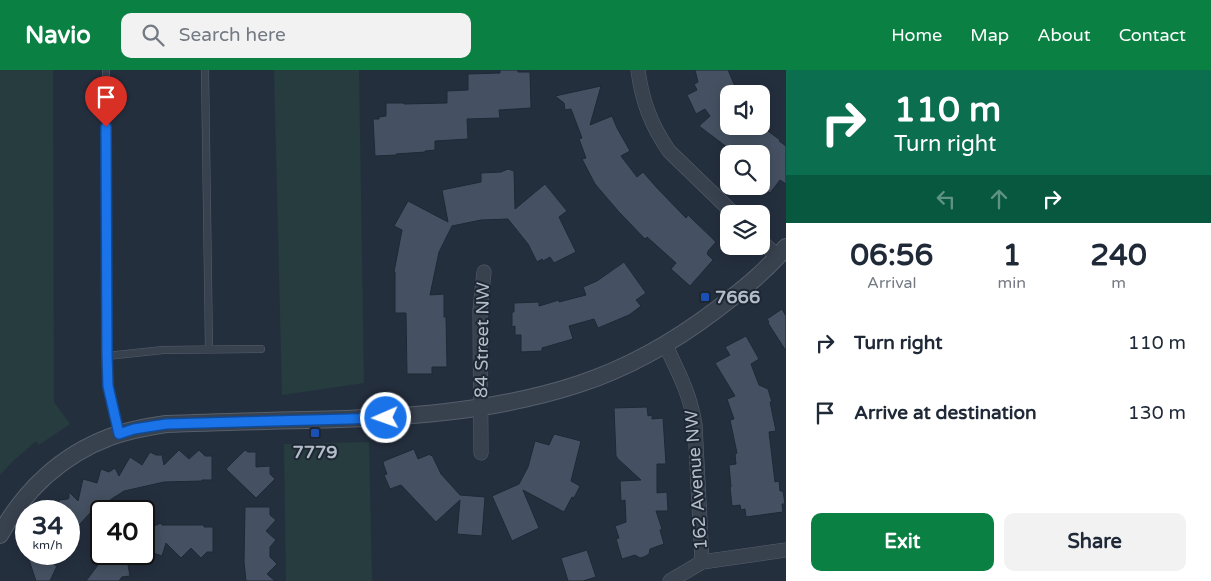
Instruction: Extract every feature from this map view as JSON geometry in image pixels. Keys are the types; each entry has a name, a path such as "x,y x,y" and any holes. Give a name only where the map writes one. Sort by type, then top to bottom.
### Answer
{"street":[{"path":"638,70 645,106 661,140 669,151 725,205"},
{"path":"770,246 782,252"},
{"name":"84 Street NW","path":"0,535 12,514 43,478 65,461 91,445 134,429 166,424 398,417 480,407 526,399 580,384 629,363 690,330 748,285 782,252"},
{"name":"84 Street NW","path":"481,454 480,310 484,272"},
{"name":"162 Avenue NW","path":"665,344 685,384 695,425 702,562"},
{"path":"670,581 702,562 786,550"}],"lane":[{"path":"106,70 108,386 119,434"},
{"path":"205,70 209,349"},
{"path":"107,356 162,350 261,349"}],"green space":[{"path":"0,70 53,70 54,402 70,424 39,445 36,441 0,475"},
{"path":"274,70 359,70 364,383 282,395"},
{"path":"369,442 372,581 286,581 284,444"}],"building":[{"path":"500,70 530,72 531,108 499,110 500,118 467,119 468,139 435,141 435,150 375,156 373,119 386,116 386,103 447,103 447,91 468,90 468,74 500,73"},
{"path":"695,70 728,70 735,85 720,85 720,135 770,135 770,132 786,146 786,184 780,180 770,193 770,145 724,145 699,126 710,116 705,109 696,114 687,95 697,90 694,84 698,82"},
{"path":"601,86 590,125 612,116 630,151 621,156 637,177 643,172 686,218 688,215 716,242 707,254 713,260 690,286 671,269 676,263 647,237 645,239 595,184 582,159 586,158 579,139 582,138 571,109 565,110 564,103 555,96"},
{"path":"508,169 514,171 515,209 545,184 567,211 559,217 576,252 554,263 550,257 537,262 528,244 508,219 481,220 452,226 439,252 430,295 444,294 447,367 432,367 432,374 407,374 406,313 395,313 394,272 402,230 394,226 408,201 448,222 442,190 481,182 481,173 501,172"},
{"path":"624,262 646,293 636,300 641,306 629,315 598,328 594,319 569,326 573,339 542,348 542,351 521,352 521,335 515,335 515,326 512,327 514,303 539,302 539,306 586,295 583,287 597,281"},
{"path":"782,309 786,316 786,351 767,319"},
{"path":"746,336 759,359 751,364 759,385 768,389 772,402 770,402 776,431 769,432 775,482 779,481 780,491 783,491 785,504 782,504 783,512 746,517 745,509 741,510 740,505 732,506 730,487 729,465 736,464 735,455 737,453 730,420 734,419 727,399 735,396 715,363 730,355 725,347"},
{"path":"647,407 648,416 652,415 652,419 663,418 666,464 657,464 657,493 667,492 668,511 656,511 662,529 660,530 664,544 650,549 649,554 644,557 640,558 635,555 622,559 616,539 619,538 615,526 626,522 625,500 621,501 620,481 641,480 616,456 614,408"},
{"path":"554,434 581,441 571,481 580,486 564,512 523,490 539,528 512,541 492,496 519,484 528,467 535,441 549,445"},
{"path":"414,449 418,459 430,454 432,455 441,474 460,495 485,497 482,536 457,534 460,500 436,522 401,485 390,489 384,475 387,474 384,461"},
{"path":"179,450 189,459 199,450 205,456 212,456 212,480 164,482 124,491 110,500 90,500 90,513 80,524 80,500 78,500 83,479 97,483 101,469 109,472 115,468 119,476 130,457 142,465 150,452 162,455 164,465"},
{"path":"245,450 256,452 256,467 270,466 270,474 275,479 256,498 226,469"},
{"path":"69,492 77,500 59,500 68,499"},
{"path":"245,507 270,507 270,515 276,520 266,531 276,540 270,547 270,557 277,564 267,574 275,581 246,581 244,562"},
{"path":"161,523 162,525 204,525 204,527 213,527 213,552 207,552 201,558 191,548 181,558 166,543 162,556 155,554 155,525"},
{"path":"587,550 596,577 583,581 568,581 561,558"},
{"path":"31,565 57,566 50,581 36,581"},
{"path":"98,565 128,565 130,576 122,577 119,581 86,581"}],"place":[{"name":"7666","path":"705,297"},
{"name":"7779","path":"315,433"}],"route":[{"path":"106,127 108,386 119,434 134,429 166,424 386,418"}]}
